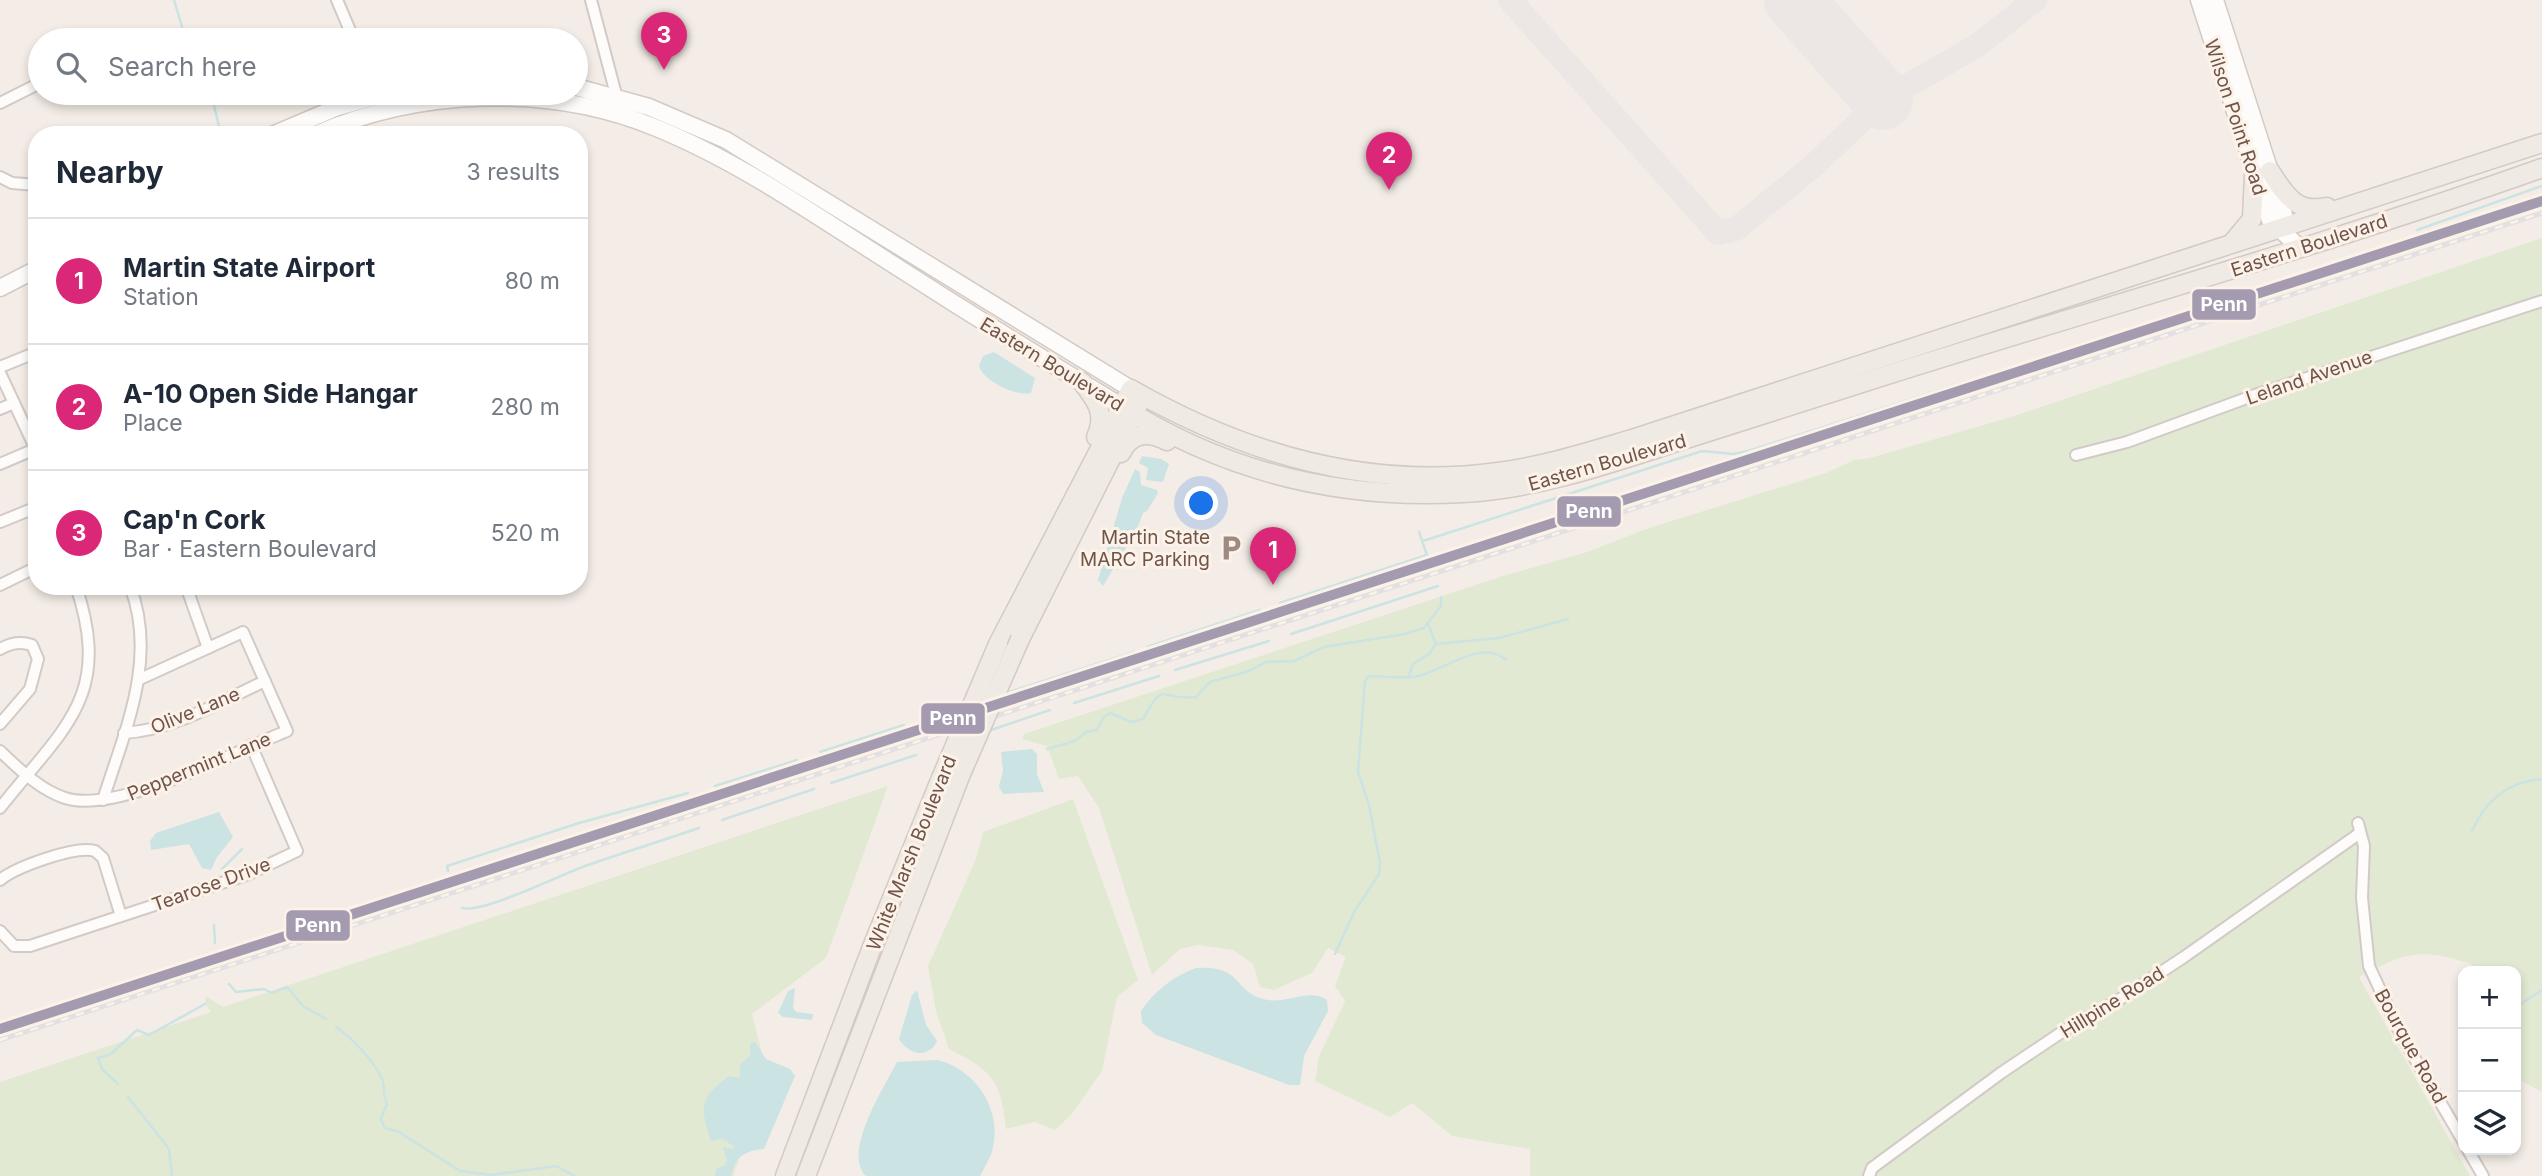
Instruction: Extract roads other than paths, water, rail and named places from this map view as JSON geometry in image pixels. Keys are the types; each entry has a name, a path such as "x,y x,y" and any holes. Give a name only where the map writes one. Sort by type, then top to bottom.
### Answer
{"main road":[{"name":"Wilson Point Road","path":"2199,0 2262,172"},
{"name":"Wilson Point Road","path":"2215,0 2262,172 2270,220 2300,248"},
{"name":"Eastern Boulevard","path":"588,91 618,97 674,116 743,150 1137,392 1221,435 1305,462 1392,475 1496,472 1545,464 1619,443 2542,143"},
{"path":"293,126 345,105"},
{"name":"Eastern Boulevard","path":"340,126 378,113 416,105"},
{"name":"Eastern Boulevard","path":"564,105 619,116 662,130 729,163 1082,383 1195,447 1280,477 1339,489 1410,495 1507,488 1596,468 2007,337 2162,293 2542,167"},
{"path":"2262,172 2288,199 2304,208 2317,209 2378,197"},
{"path":"2231,244 2252,219 2262,172"},
{"path":"2007,337 2034,323 2268,243 2279,229"},
{"path":"0,288 28,274"},
{"path":"1081,480 1083,464 1101,421 1100,407 1082,383"},
{"name":"White Marsh Boulevard","path":"795,1175 961,774 1020,639 1137,392"},
{"name":"White Marsh Boulevard","path":"795,1175 872,947 998,645 1081,480 1128,410"},
{"path":"1080,517 1092,508 1131,438 1146,435 1180,448 1195,447"}],"street":[{"path":"337,0 349,28"},
{"path":"591,0 618,97 619,116"},
{"path":"0,103 28,89"},
{"path":"378,105 378,113"},
{"path":"0,177 12,183 28,184"},
{"name":"Leland Avenue","path":"2076,455 2127,442 2255,395 2542,301"},
{"path":"0,367 28,356"},
{"path":"0,373 28,434"},
{"path":"0,409 14,403"},
{"path":"0,464 28,454"},
{"path":"0,522 28,511"},
{"path":"0,585 28,571"},
{"path":"0,808 74,715 85,689 90,665 89,632 79,595"},
{"path":"103,800 140,679 142,628 133,595"},
{"path":"189,595 208,648"},
{"path":"140,679 243,632 265,681"},
{"path":"0,649 20,642 32,645 38,659 36,675 25,695 0,724"},
{"name":"Peppermint Lane","path":"0,751 26,775 64,798 103,800 143,790 287,731 265,681"},
{"name":"Olive Lane","path":"124,733 156,729 265,681"},
{"name":"Tearose Drive","path":"0,931 14,946 30,946 249,874 297,851 251,745"},
{"name":"Bourque Road","path":"2359,828 2364,846 2362,898 2369,966 2387,1007 2458,1132"},
{"name":"Hillpine Road","path":"1869,1176 1872,1168 2001,1073 2184,957 2359,828"},
{"path":"0,880 19,869 78,850 95,851 103,858 121,916"},
{"path":"2471,1155 2483,1176"}],"water":[{"path":"994,352 1035,378 1031,393 1018,393 1001,387 982,372 979,366 983,356"},
{"path":"1142,456 1161,459 1169,464 1163,482 1146,480 1148,468 1139,463"},
{"path":"1135,469 1140,472 1141,485 1157,490 1158,493 1143,513 1137,529 1103,586 1098,580 1122,498"},
{"path":"1032,749 1037,754 1037,774 1044,792 1003,794 999,787 1003,770 1001,752"},
{"path":"219,812 233,837 217,857 211,870 202,868 189,844 151,850 150,841 156,833"},
{"path":"1196,968 1222,970 1253,995 1271,1001 1312,995 1327,1000 1328,1011 1304,1056 1300,1085 1289,1085 1156,1035 1142,1023 1141,1011 1152,997 1172,980"},
{"path":"795,988 793,1008 796,1012 813,1014 812,1020 783,1017 778,1013 788,991"},
{"path":"917,990 926,1025 937,1041 929,1051 923,1053 907,1048 899,1039 912,995"},
{"path":"755,1042 766,1059 790,1069 795,1076 764,1149 742,1155 735,1163 731,1176 715,1176 716,1169 724,1166 727,1161 723,1147 733,1149 734,1146 722,1139 711,1141 705,1119 705,1103 712,1090 729,1076 740,1078 740,1065 750,1055 750,1044"},
{"path":"937,1060 964,1072 984,1094 990,1107 995,1137 992,1152 980,1176 866,1176 860,1165 862,1136 875,1103 897,1062"}],"waterway":[{"path":"174,0 182,28"},
{"path":"214,105 219,126"},
{"path":"2417,230 2542,186"},
{"path":"1423,541 1702,451 1734,454 1748,451 1974,379"},
{"path":"1280,603 1427,555 1419,532"},
{"path":"1291,634 1438,586"},
{"path":"1047,749 1075,741 1086,732 1097,730 1103,718 1110,713 1132,722 1143,719 1160,695 1196,697 1210,682 1249,671 1266,662 1294,661 1324,647 1405,634 1424,628 1441,606 1441,597"},
{"path":"1147,647 1260,610"},
{"path":"1436,644 1499,638 1568,619"},
{"path":"1428,624 1436,644"},
{"path":"1175,670 1269,641"},
{"path":"1409,676 1413,664 1429,654 1436,644"},
{"path":"1006,693 1134,652"},
{"path":"1335,954 1354,912 1379,874 1380,863 1369,805 1358,772 1365,681 1369,676 1419,676 1463,658 1486,652 1497,654 1506,660"},
{"path":"1074,703 1159,676"},
{"path":"988,731 1050,710"},
{"path":"820,752 904,725"},
{"path":"831,783 916,755"},
{"path":"715,786 797,760"},
{"path":"2472,831 2484,810 2499,795 2518,784 2542,779"},
{"path":"722,820 814,789"},
{"path":"448,871 447,866 579,823 688,793"},
{"path":"462,908 503,900 585,866 699,828"},
{"path":"222,869 242,849"},
{"path":"214,925 215,943"},
{"path":"229,984 236,992 264,989 272,993 287,987 303,1006 326,1019"},
{"path":"2521,1004 2542,990"},
{"path":"118,1084 102,1069 98,1058 111,1054 137,1030 149,1035 205,1004"},
{"path":"336,1027 362,1050 381,1077 387,1104 381,1119 385,1128 399,1132 460,1171 491,1175 556,1166 575,1176"},
{"path":"128,1097 169,1149 172,1176"}],"railway":[{"path":"0,1040 2542,213"}],"place":[{"name":"Cap'n Cork","path":"664,70"},
{"name":"A-10 Open Side Hangar","path":"1389,190"},
{"name":"Martin State MARC Parking","path":"1231,548"},
{"name":"Martin State Airport","path":"1273,585"}]}
